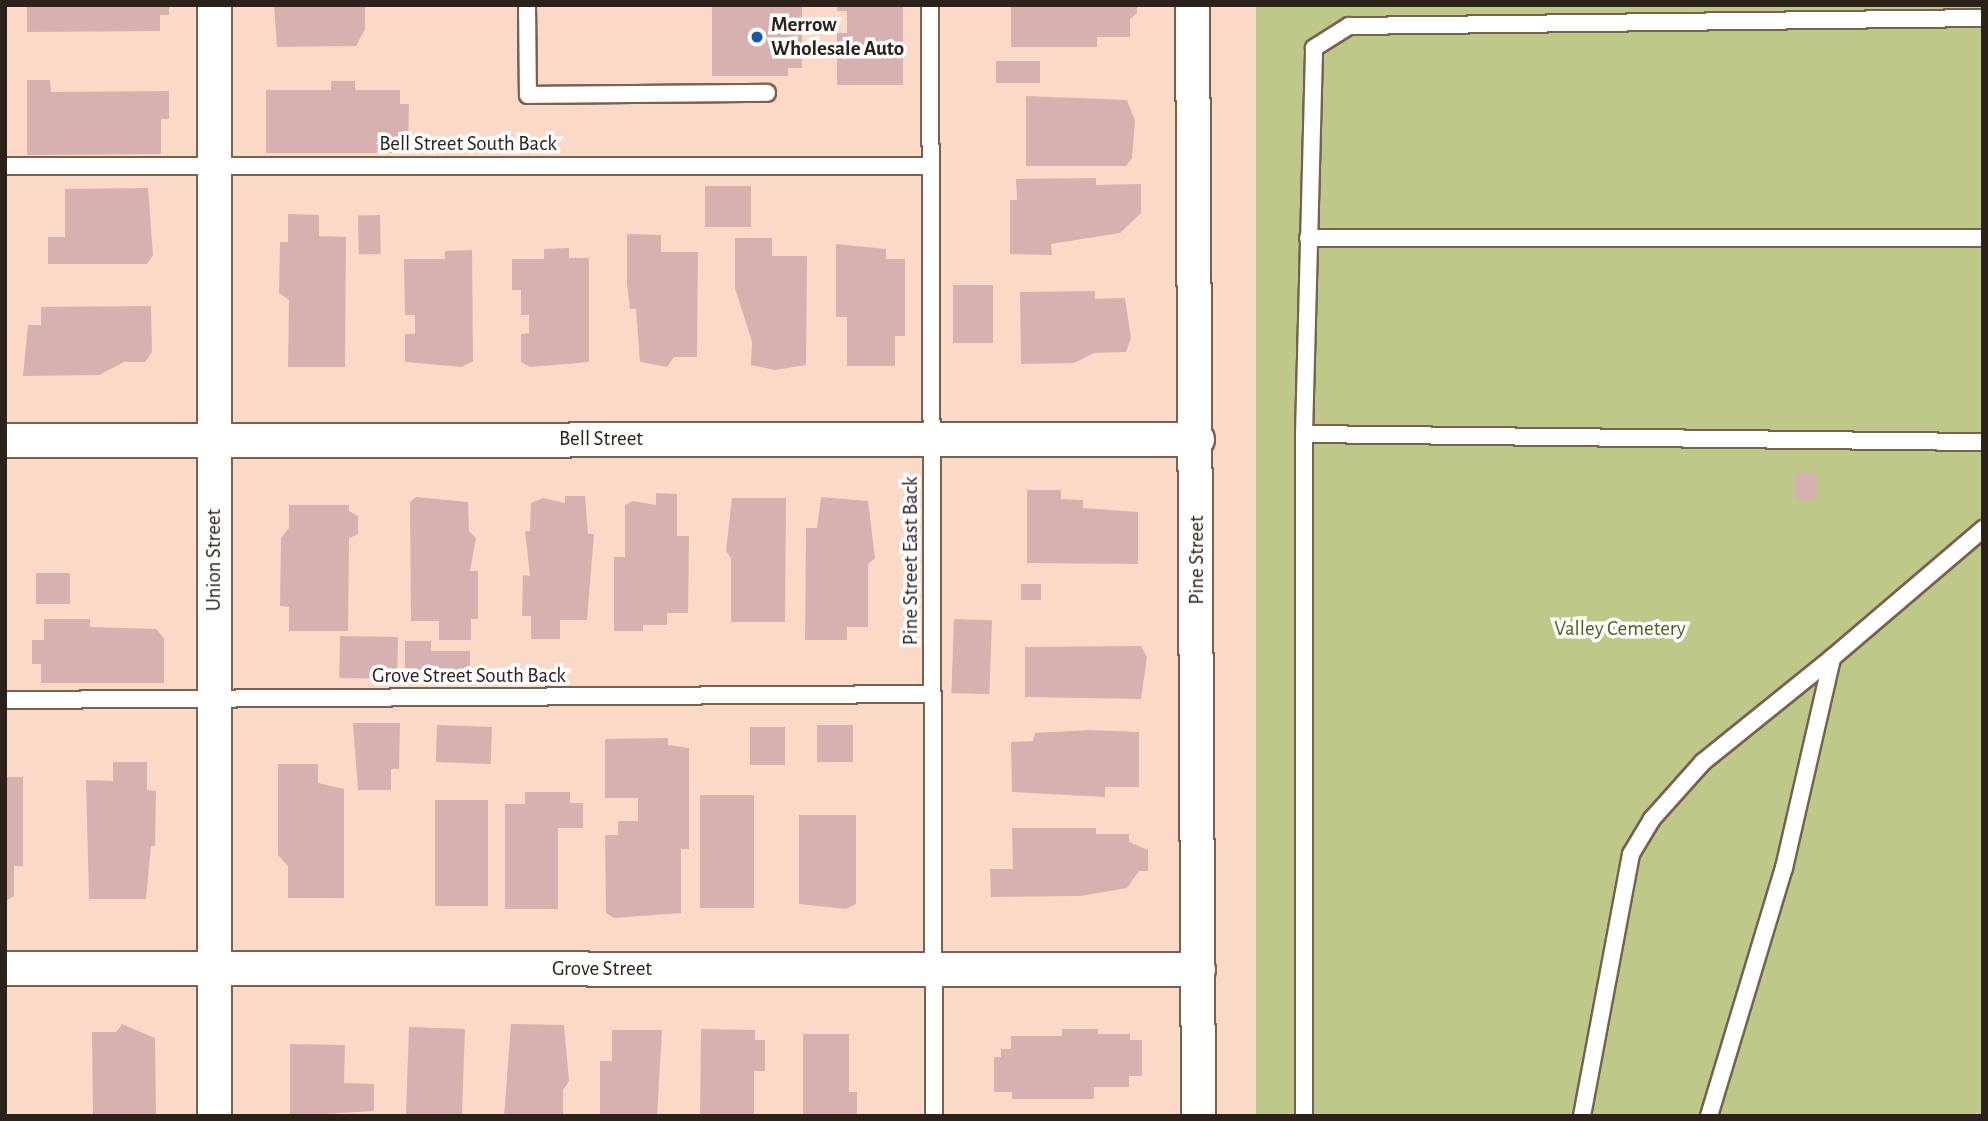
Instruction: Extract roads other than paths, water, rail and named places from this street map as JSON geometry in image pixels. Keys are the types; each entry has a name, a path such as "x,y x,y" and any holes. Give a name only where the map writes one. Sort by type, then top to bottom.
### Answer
{"street":[{"name":"Union Street","path":"214,5 214,1116"},
{"name":"Pine Street","path":"1192,5 1197,439 1198,1116"},
{"name":"Bell Street","path":"5,440 1197,439"},
{"name":"Grove Street","path":"5,968 1198,969"}],"lane":[{"path":"527,5 528,95 767,93"},
{"name":"Pine Street East Back","path":"930,5 934,1116"},
{"path":"1304,1116 1304,434 1310,62 1314,48 1327,36 1349,26 1983,18"},
{"name":"Bell Street South Back","path":"5,166 930,166"},
{"path":"1308,238 1983,238"},
{"path":"1304,434 1983,442"},
{"path":"1582,1116 1631,854 1652,819 1703,762 1832,658 1983,529"},
{"path":"1709,1116 1784,868 1832,658"},
{"name":"Grove Street South Back","path":"5,700 932,694"}],"place":[{"name":"Merrow Wholesale Auto","path":"757,37"}],"park label":[{"name":"Valley Cemetery","path":"1620,629"}]}
